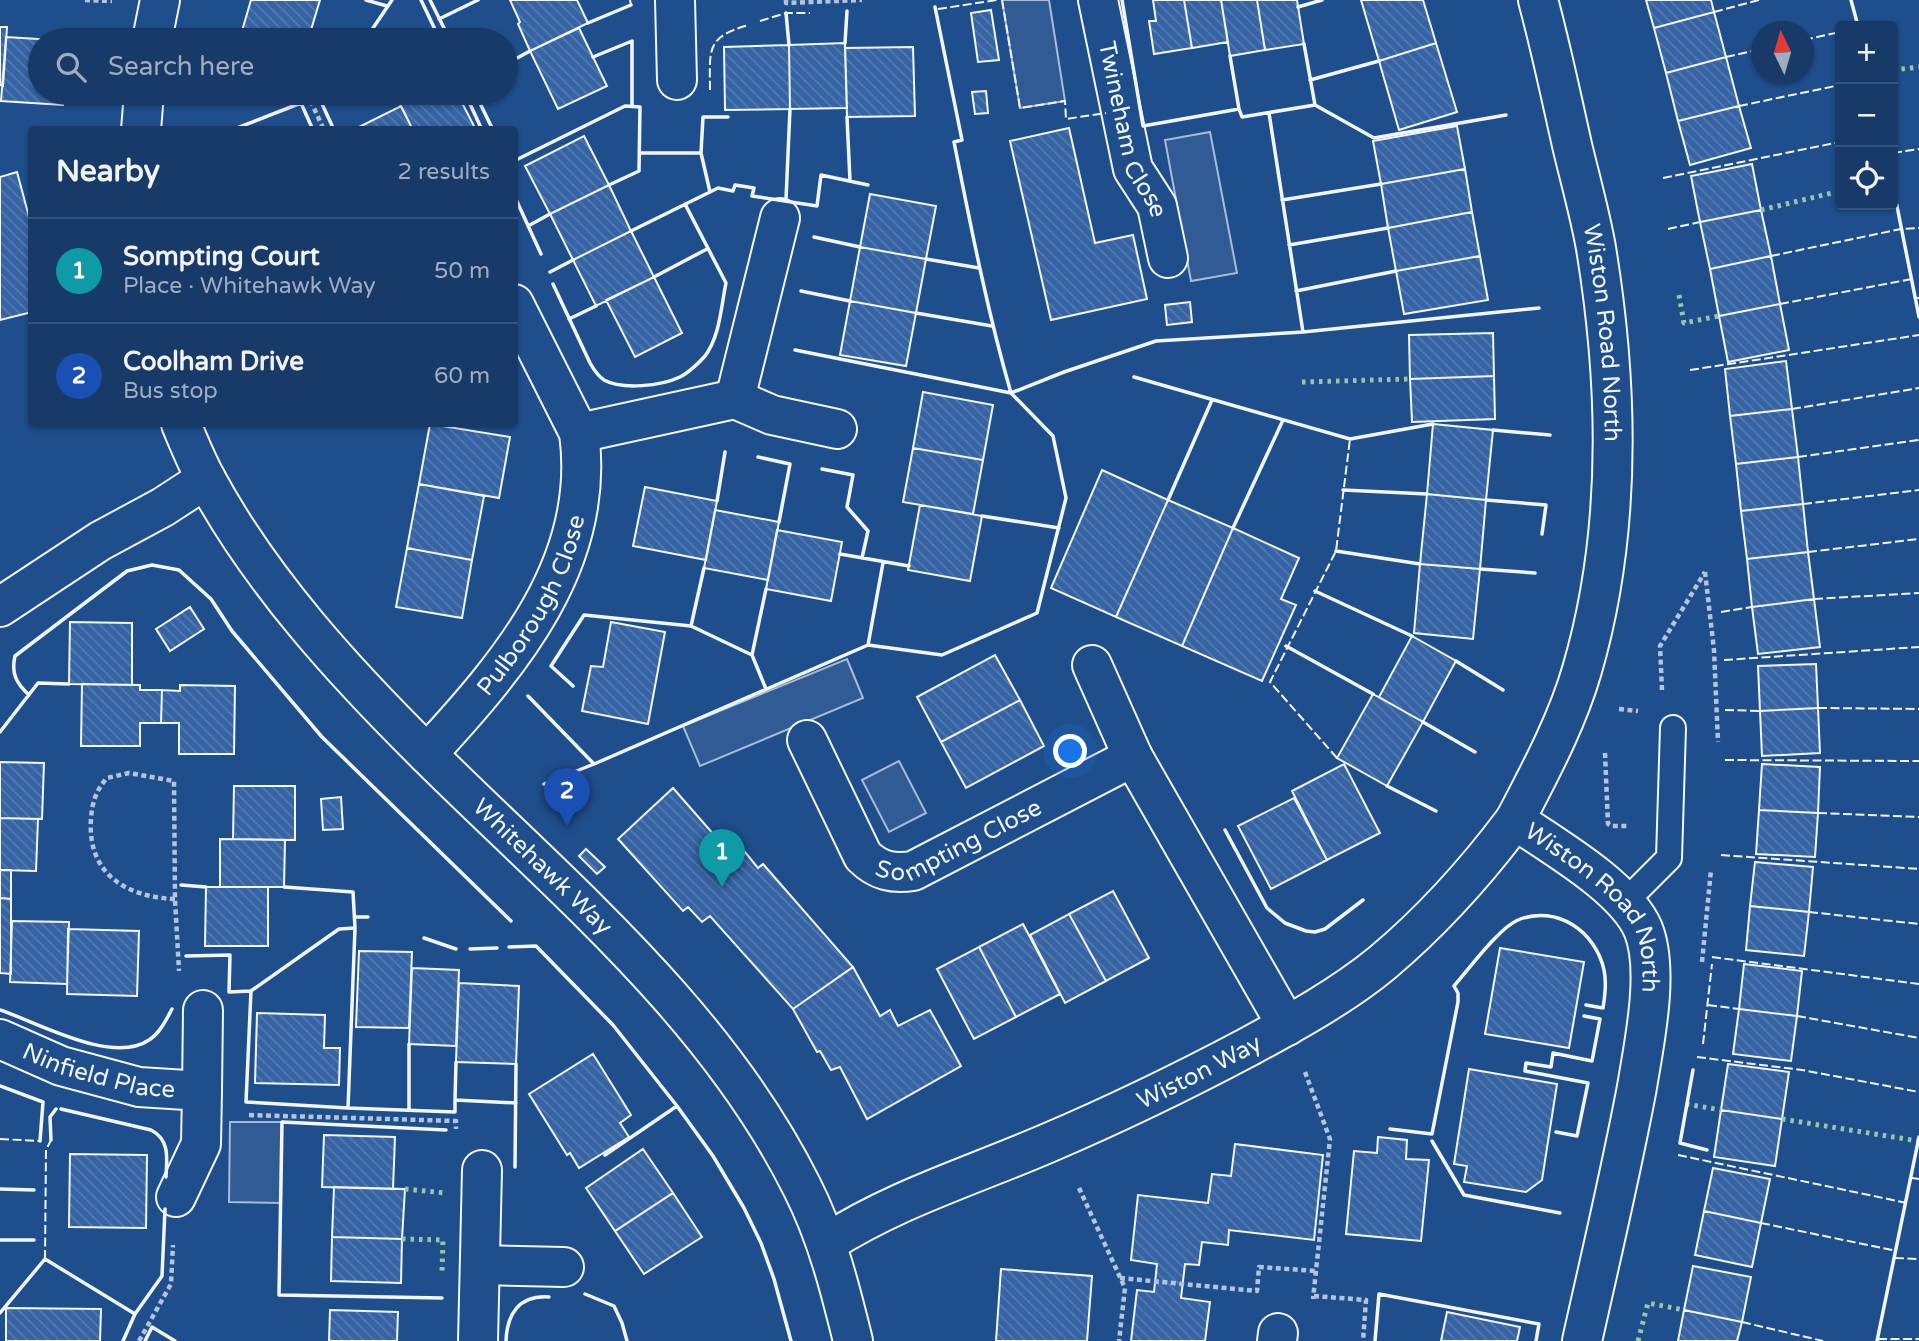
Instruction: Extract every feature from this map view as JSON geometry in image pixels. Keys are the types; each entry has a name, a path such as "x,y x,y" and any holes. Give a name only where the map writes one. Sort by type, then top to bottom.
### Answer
{"street":[{"path":"154,28 160,0"},
{"path":"675,0 677,80"},
{"name":"Twineham Close","path":"1098,0 1133,169 1157,206 1168,258"},
{"name":"Wiston Road North","path":"1538,0 1596,246 1613,392 1612,476 1608,548 1582,671 1544,766 1515,820 1609,887 1625,902 1643,931 1650,962 1647,1022 1626,1149 1581,1341"},
{"path":"141,126 143,105"},
{"path":"735,399 780,218"},
{"name":"Pulborough Close","path":"427,754 522,640 540,611 561,569 580,503 582,455 579,433 518,312"},
{"path":"579,433 735,399 772,415 837,429"},
{"name":"Whitehawk Way","path":"182,427 206,479 293,608 356,680 427,754 631,954 695,1026 736,1078 802,1186 827,1242 853,1341"},
{"path":"0,607 100,541 163,507 206,479"},
{"path":"1092,665 1133,757 1287,1026"},
{"name":"Sompting Close","path":"807,740 863,856 878,868 895,873 913,871 1133,757"},
{"name":"Wiston Way","path":"827,1242 861,1221 1166,1091 1287,1026 1382,963 1440,909 1515,820"},
{"name":"Ninfield Place","path":"176,1197 201,1144 203,1010"},
{"name":"Ninfield Place","path":"0,1039 61,1066 201,1102"},
{"path":"478,1341 482,1170"},
{"path":"481,1265 564,1267"}],"lane":[{"path":"1625,902 1669,858 1673,728"}],"path":[{"path":"786,0 786,3 862,0"},
{"path":"313,105 322,126"},
{"path":"175,899 137,894 121,885 102,867 92,843 91,827 94,797 107,778 129,773 174,781 175,899 180,1009 203,1010"},
{"path":"1277,1337 1277,1325 1309,1330 1330,1139 1287,1026"},
{"path":"201,1102 456,1121 456,1170 482,1170"},
{"path":"1079,1188 1125,1288 1119,1341"},
{"path":"139,1341 171,1284 176,1197"},
{"path":"1120,1278 1257,1291 1259,1267 1316,1271"},
{"path":"1314,1296 1366,1300 1363,1341"}],"shaded area":[{"path":"1002,0 1049,0 1065,101 1020,108"},
{"path":"1210,132 1237,273 1191,281 1165,140"},
{"path":"847,659 863,698 700,766 683,726"},
{"path":"899,761 926,813 889,832 862,780"},
{"path":"230,1122 282,1122 281,1203 229,1202"}],"building":[{"path":"251,0 320,0 312,28 243,28"},
{"path":"510,0 577,0 588,23 530,51"},
{"path":"1153,0 1184,0 1192,48 1154,54 1149,21 1156,21"},
{"path":"1184,0 1221,0 1228,42 1192,48"},
{"path":"1221,0 1257,0 1265,50 1230,56"},
{"path":"1257,0 1297,0 1304,44 1265,50"},
{"path":"1361,0 1423,0 1436,43 1379,61"},
{"path":"1646,0 1711,0 1714,12 1654,28"},
{"path":"991,10 999,60 978,62 971,13"},
{"path":"1714,12 1726,57 1666,73 1654,28"},
{"path":"0,27 7,27 3,86 0,85"},
{"path":"579,28 607,86 558,109 530,51"},
{"path":"6,37 28,38 28,103 1,101"},
{"path":"845,43 847,108 790,109 789,45"},
{"path":"1436,43 1457,112 1399,130 1379,61"},
{"path":"789,45 790,109 725,110 724,47"},
{"path":"913,47 915,116 847,117 845,48"},
{"path":"1726,57 1739,106 1678,121 1666,73"},
{"path":"986,91 988,113 975,114 972,92"},
{"path":"400,105 463,105 474,126 411,126"},
{"path":"401,106 411,126 361,126"},
{"path":"1739,106 1751,148 1690,165 1678,121"},
{"path":"1457,126 1465,169 1381,184 1373,141"},
{"path":"1069,128 1095,243 1133,235 1147,299 1051,320 1010,141"},
{"path":"584,136 609,185 550,214 525,166"},
{"path":"1752,164 1761,210 1700,222 1691,176"},
{"path":"1465,169 1472,212 1388,228 1381,184"},
{"path":"17,172 28,213 28,313 0,320 0,177"},
{"path":"609,185 631,231 573,260 550,214"},
{"path":"870,194 936,206 926,259 860,247"},
{"path":"1761,210 1771,256 1710,269 1700,222"},
{"path":"1472,212 1480,256 1396,271 1388,228"},
{"path":"631,231 654,277 596,306 573,260"},
{"path":"860,247 926,259 916,313 850,301"},
{"path":"1480,256 1488,300 1404,314 1396,271"},
{"path":"1771,256 1780,304 1719,316 1710,269"},
{"path":"654,277 682,333 635,357 606,300"},
{"path":"850,301 916,313 906,366 840,355"},
{"path":"1190,302 1192,322 1167,325 1165,305"},
{"path":"1780,304 1789,350 1728,362 1719,316"},
{"path":"1493,333 1494,376 1410,379 1409,335"},
{"path":"1786,361 1792,409 1730,416 1725,369"},
{"path":"1494,376 1495,419 1412,422 1410,379"},
{"path":"923,392 993,405 983,460 913,448"},
{"path":"1792,409 1798,457 1736,464 1730,416"},
{"path":"1433,424 1493,430 1486,500 1427,494"},
{"path":"429,427 448,427 510,437 499,498 419,484"},
{"path":"913,448 983,460 973,514 903,502"},
{"path":"1798,457 1803,504 1741,511 1736,464"},
{"path":"1102,470 1168,500 1116,617 1051,588"},
{"path":"419,484 484,496 472,560 407,548"},
{"path":"645,487 717,501 706,560 633,546"},
{"path":"1427,494 1486,500 1480,569 1420,564"},
{"path":"1168,500 1233,528 1182,646 1116,617"},
{"path":"1803,504 1808,552 1747,559 1741,511"},
{"path":"920,505 982,516 970,581 908,570"},
{"path":"715,510 779,522 768,580 704,568"},
{"path":"1233,528 1299,558 1281,599 1296,605 1262,681 1182,646"},
{"path":"777,530 842,542 831,601 766,589"},
{"path":"407,548 472,560 462,618 396,607"},
{"path":"1808,552 1814,599 1752,607 1747,559"},
{"path":"1420,564 1480,569 1473,639 1414,633"},
{"path":"1814,599 1820,647 1758,654 1752,607"},
{"path":"190,607 204,629 170,651 156,629"},
{"path":"70,622 132,623 132,685 69,684"},
{"path":"611,622 665,632 648,724 582,711 591,666 603,667"},
{"path":"1412,636 1456,661 1423,722 1379,697"},
{"path":"995,655 1020,700 941,742 917,697"},
{"path":"1816,664 1818,708 1760,711 1758,666"},
{"path":"82,684 140,685 140,690 162,690 161,723 140,723 140,746 81,746"},
{"path":"180,685 235,686 234,754 179,754 179,723 161,723 162,690 180,691"},
{"path":"1373,694 1423,722 1387,786 1337,758"},
{"path":"1020,700 1044,746 966,788 941,742"},
{"path":"1818,708 1820,753 1762,756 1760,711"},
{"path":"0,762 44,763 42,819 0,818"},
{"path":"1344,764 1380,833 1327,860 1292,791"},
{"path":"1762,764 1820,767 1818,813 1759,810"},
{"path":"234,786 295,786 295,840 233,839"},
{"path":"673,788 736,860 745,852 758,868 763,864 853,967 793,1009 710,916 702,922 688,907 683,911 618,839"},
{"path":"341,797 343,829 323,830 321,799"},
{"path":"1294,798 1327,860 1271,889 1238,826"},
{"path":"1759,810 1818,813 1815,857 1756,854"},
{"path":"0,818 38,819 36,871 0,870"},
{"path":"220,839 285,840 284,887 220,887"},
{"path":"586,849 605,867 597,874 579,856"},
{"path":"1755,862 1813,867 1809,912 1750,906"},
{"path":"0,870 11,870 11,899 0,898"},
{"path":"206,887 268,887 268,946 205,946"},
{"path":"1113,891 1149,958 1106,981 1069,914"},
{"path":"0,898 11,899 11,974 0,973"},
{"path":"1750,906 1809,912 1804,956 1746,950"},
{"path":"1069,914 1106,981 1065,1003 1030,935"},
{"path":"12,921 69,922 67,984 10,982"},
{"path":"1023,924 1060,994 1016,1017 979,947"},
{"path":"68,929 139,931 137,996 67,994"},
{"path":"979,947 1016,1017 974,1039 937,969"},
{"path":"1500,948 1584,962 1569,1048 1485,1034"},
{"path":"359,951 412,952 409,1028 356,1027"},
{"path":"1744,964 1802,971 1797,1016 1739,1009"},
{"path":"853,967 880,1016 890,1010 898,1026 930,1010 961,1066 867,1119 840,1067 831,1070 820,1051 817,1052 793,1009"},
{"path":"412,968 459,970 456,1046 409,1044"},
{"path":"459,983 519,986 516,1064 456,1062"},
{"path":"1739,1009 1797,1016 1791,1061 1733,1054"},
{"path":"257,1013 325,1015 324,1048 340,1048 339,1085 255,1083"},
{"path":"593,1054 631,1115 620,1123 629,1137 579,1168 570,1153 567,1155 529,1094"},
{"path":"1728,1064 1789,1072 1782,1119 1721,1110"},
{"path":"1469,1069 1557,1084 1542,1180 1526,1192 1464,1182 1467,1166 1454,1164"},
{"path":"1721,1110 1782,1119 1775,1166 1714,1157"},
{"path":"324,1135 395,1137 393,1189 322,1187"},
{"path":"1378,1137 1407,1140 1406,1159 1429,1160 1421,1241 1346,1234 1354,1151 1377,1153"},
{"path":"1235,1144 1323,1155 1314,1240 1229,1230 1228,1245 1202,1242 1199,1265 1185,1264 1181,1298 1210,1302 1205,1341 1131,1341 1137,1290 1154,1292 1157,1264 1131,1260 1138,1195 1208,1203 1212,1174 1231,1176"},
{"path":"643,1149 673,1193 615,1231 586,1188"},
{"path":"70,1154 147,1155 146,1228 69,1227"},
{"path":"1713,1168 1770,1179 1761,1223 1704,1211"},
{"path":"334,1187 405,1189 402,1239 332,1237"},
{"path":"673,1193 702,1237 644,1274 615,1231"},
{"path":"1704,1211 1761,1223 1752,1267 1695,1255"},
{"path":"332,1237 402,1239 401,1283 331,1281"},
{"path":"1693,1266 1751,1277 1742,1322 1684,1310"},
{"path":"1001,1269 1092,1276 1087,1341 996,1341"},
{"path":"6,1308 101,1309 100,1341 6,1341"},
{"path":"330,1310 398,1312 397,1341 329,1341"},
{"path":"1684,1310 1742,1322 1737,1341 1678,1341"},
{"path":"1447,1312 1520,1327 1517,1341 1441,1341"}],"hedge":[{"path":"1898,69 1919,67"},
{"path":"1761,210 1835,192"},
{"path":"1679,295 1684,323 1719,316"},
{"path":"1302,382 1410,379"},
{"path":"1686,1104 1721,1110"},
{"path":"1782,1119 1918,1141"},
{"path":"405,1189 445,1193"},
{"path":"402,1239 443,1240 442,1272"},
{"path":"1638,1341 1648,1303 1684,1310"}],"fence":[{"path":"630,0 631,5"},
{"path":"938,9 997,0"},
{"path":"1002,0 1020,108 1065,101 1066,119 1106,113"},
{"path":"1714,12 1759,0"},
{"path":"760,21 786,13 810,13"},
{"path":"710,90 711,55 717,40 749,25"},
{"path":"1814,38 1835,33"},
{"path":"1726,57 1751,51"},
{"path":"1739,106 1835,86"},
{"path":"1663,178 1835,143"},
{"path":"1898,152 1919,149"},
{"path":"1668,229 1700,222"},
{"path":"1771,256 1901,229 1919,228"},
{"path":"1780,304 1912,279"},
{"path":"1690,370 1919,335"},
{"path":"1792,409 1919,388"},
{"path":"1337,758 1270,682 1336,551 1350,439"},
{"path":"1798,457 1919,440"},
{"path":"1803,504 1919,490"},
{"path":"1808,552 1919,539"},
{"path":"1814,599 1919,593"},
{"path":"1721,612 1752,607"},
{"path":"1724,660 1919,647"},
{"path":"1818,708 1919,709"},
{"path":"1725,710 1760,711"},
{"path":"1725,760 1919,761"},
{"path":"1818,813 1919,817"},
{"path":"1721,855 1919,869"},
{"path":"1809,912 1919,924"},
{"path":"1712,957 1919,984"},
{"path":"1703,1044 1712,964"},
{"path":"1708,1005 1739,1009"},
{"path":"1797,1016 1919,1038"},
{"path":"1697,1057 1802,1070 1919,1092"},
{"path":"0,1139 40,1141"},
{"path":"45,1259 46,1150 51,1140"},
{"path":"1678,1155 1907,1203"},
{"path":"1912,1178 1919,1179"},
{"path":"1761,1223 1897,1251"},
{"path":"1895,1258 1919,1259"},
{"path":"1742,1322 1823,1341"},
{"path":"1878,1339 1919,1339"}],"wall":[{"path":"366,0 387,6"},
{"path":"373,28 392,0"},
{"path":"421,0 434,28"},
{"path":"430,0 444,28"},
{"path":"439,19 478,0"},
{"path":"1122,0 1143,126 1239,109 1242,117 1315,105 1304,44"},
{"path":"1298,7 1322,0"},
{"path":"1851,0 1857,21"},
{"path":"588,23 631,5"},
{"path":"795,350 1011,393 987,300 954,142 962,140 935,7"},
{"path":"845,43 847,11"},
{"path":"786,13 789,45"},
{"path":"593,57 632,41 632,106"},
{"path":"518,58 530,51"},
{"path":"1230,56 1239,109"},
{"path":"1310,80 1379,61"},
{"path":"242,126 296,105"},
{"path":"302,105 311,126"},
{"path":"323,105 332,126"},
{"path":"471,105 480,126"},
{"path":"481,105 491,126"},
{"path":"1315,105 1374,138 1506,115"},
{"path":"518,159 625,106 640,107 639,171 609,185"},
{"path":"786,199 790,109"},
{"path":"1269,113 1303,332"},
{"path":"710,192 701,153 703,117 728,117"},
{"path":"847,117 850,181"},
{"path":"640,153 701,153"},
{"path":"631,231 718,188 733,191 735,185 754,188 752,196 817,206 821,175 868,185"},
{"path":"1282,200 1381,184"},
{"path":"518,204 541,254"},
{"path":"553,284 590,363 604,380 621,385 642,386 663,383 683,375 700,362 714,340 726,283 685,204"},
{"path":"1898,210 1919,317"},
{"path":"528,226 550,214"},
{"path":"1289,245 1388,228"},
{"path":"814,237 860,247"},
{"path":"654,277 707,249"},
{"path":"926,259 979,268"},
{"path":"550,272 573,260"},
{"path":"1296,291 1396,271"},
{"path":"801,291 850,301"},
{"path":"569,319 596,306"},
{"path":"544,784 868,645 942,655 1037,613 1066,498 1053,436 1011,393 1156,341 1303,332 1539,308"},
{"path":"916,313 992,326"},
{"path":"1134,377 1350,439 1433,424"},
{"path":"1168,500 1212,400"},
{"path":"1233,528 1283,420"},
{"path":"1493,430 1550,435"},
{"path":"717,501 725,452"},
{"path":"758,457 790,464 779,522"},
{"path":"822,469 853,475 847,507 868,531 862,558"},
{"path":"1343,490 1427,494"},
{"path":"1486,500 1546,505 1542,534"},
{"path":"982,516 1059,528"},
{"path":"1336,551 1420,564"},
{"path":"840,554 909,566"},
{"path":"868,645 883,563"},
{"path":"29,695 16,677 15,656 127,571 152,565 179,570 211,599 232,631 322,737 511,921"},
{"path":"691,626 704,568"},
{"path":"1480,569 1535,573"},
{"path":"752,655 766,589"},
{"path":"1315,591 1412,636"},
{"path":"573,686 551,666 584,615 691,626 752,655 766,689"},
{"path":"1286,646 1373,694"},
{"path":"1456,661 1503,690"},
{"path":"0,732 38,683 69,684"},
{"path":"528,696 594,764"},
{"path":"1423,722 1475,752"},
{"path":"1387,786 1436,811"},
{"path":"1225,830 1267,908 1285,923 1315,932 1325,929 1363,900"},
{"path":"181,885 206,887"},
{"path":"284,887 353,892 355,928 348,1108 455,1112 455,1100 516,1103"},
{"path":"1390,1129 1432,1134 1458,1002 1458,993 1454,986 1510,924 1533,916 1547,916 1560,919 1584,933 1600,956 1605,980 1603,1008 1586,1005"},
{"path":"356,917 368,917"},
{"path":"251,991 339,929 355,928"},
{"path":"424,938 456,949"},
{"path":"509,947 536,946 613,1025 713,1156 761,1243 791,1341"},
{"path":"470,949 497,948"},
{"path":"186,956 230,955 229,992 251,991 246,1102 348,1108"},
{"path":"0,1010 75,1039 116,1048 134,1046 149,1040 160,1030 172,1009"},
{"path":"1556,1132 1577,1136 1588,1083 1525,1071 1526,1063 1551,1067 1553,1053 1592,1061 1600,1019 1584,1016"},
{"path":"409,1044 409,1110"},
{"path":"455,1100 456,1062"},
{"path":"515,1167 516,1064"},
{"path":"1693,1070 1680,1143 1707,1150"},
{"path":"0,1086 43,1102 40,1141"},
{"path":"605,1155 677,1106"},
{"path":"51,1140 50,1117 56,1109"},
{"path":"61,1109 151,1130 164,1144 167,1156 166,1177"},
{"path":"442,1298 279,1295 282,1122 446,1130"},
{"path":"1877,1341 1919,1137"},
{"path":"1432,1141 1464,1195 1560,1213"},
{"path":"0,1189 34,1190"},
{"path":"123,1341 135,1314 162,1276 165,1209"},
{"path":"0,1240 34,1240"},
{"path":"0,1313 45,1259 135,1314"},
{"path":"585,1294 614,1306 627,1341"},
{"path":"1375,1341 1379,1294 1539,1324 1536,1341"},
{"path":"506,1341 509,1322 517,1308 530,1299 549,1297"},
{"path":"145,1341 152,1327 175,1341"}],"place":[{"name":"Coolham Drive","path":"567,826"},
{"name":"Sompting Court","path":"722,887"}]}
